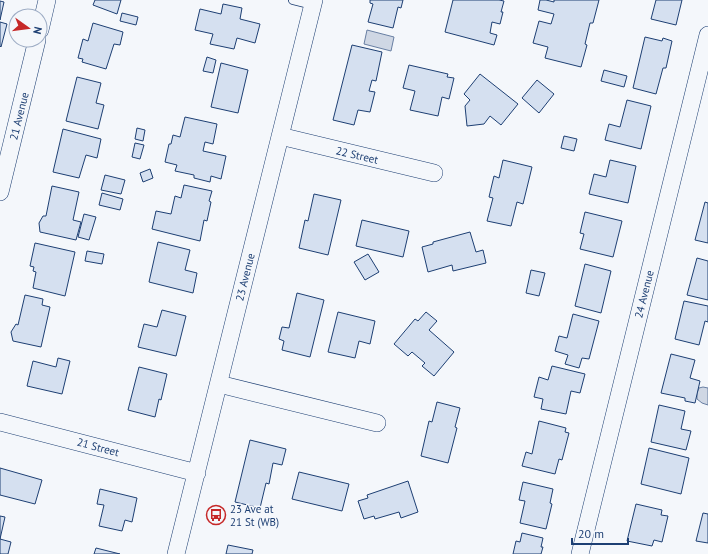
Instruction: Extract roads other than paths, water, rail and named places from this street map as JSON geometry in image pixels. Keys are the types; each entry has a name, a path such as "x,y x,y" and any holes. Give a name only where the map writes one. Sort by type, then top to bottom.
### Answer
{"street":[{"name":"23 Avenue","path":"176,554 314,3"},
{"name":"24 Avenue","path":"580,554 708,34"},
{"name":"21 Avenue","path":"0,192 36,48"},
{"name":"22 Street","path":"280,136 434,173"},
{"path":"219,384 377,423"},
{"name":"21 Street","path":"0,422 196,473"}],"lane":[{"path":"293,0 314,3"}],"place":[{"name":"23 Ave at 21 St (WB)","path":"216,515"}]}
